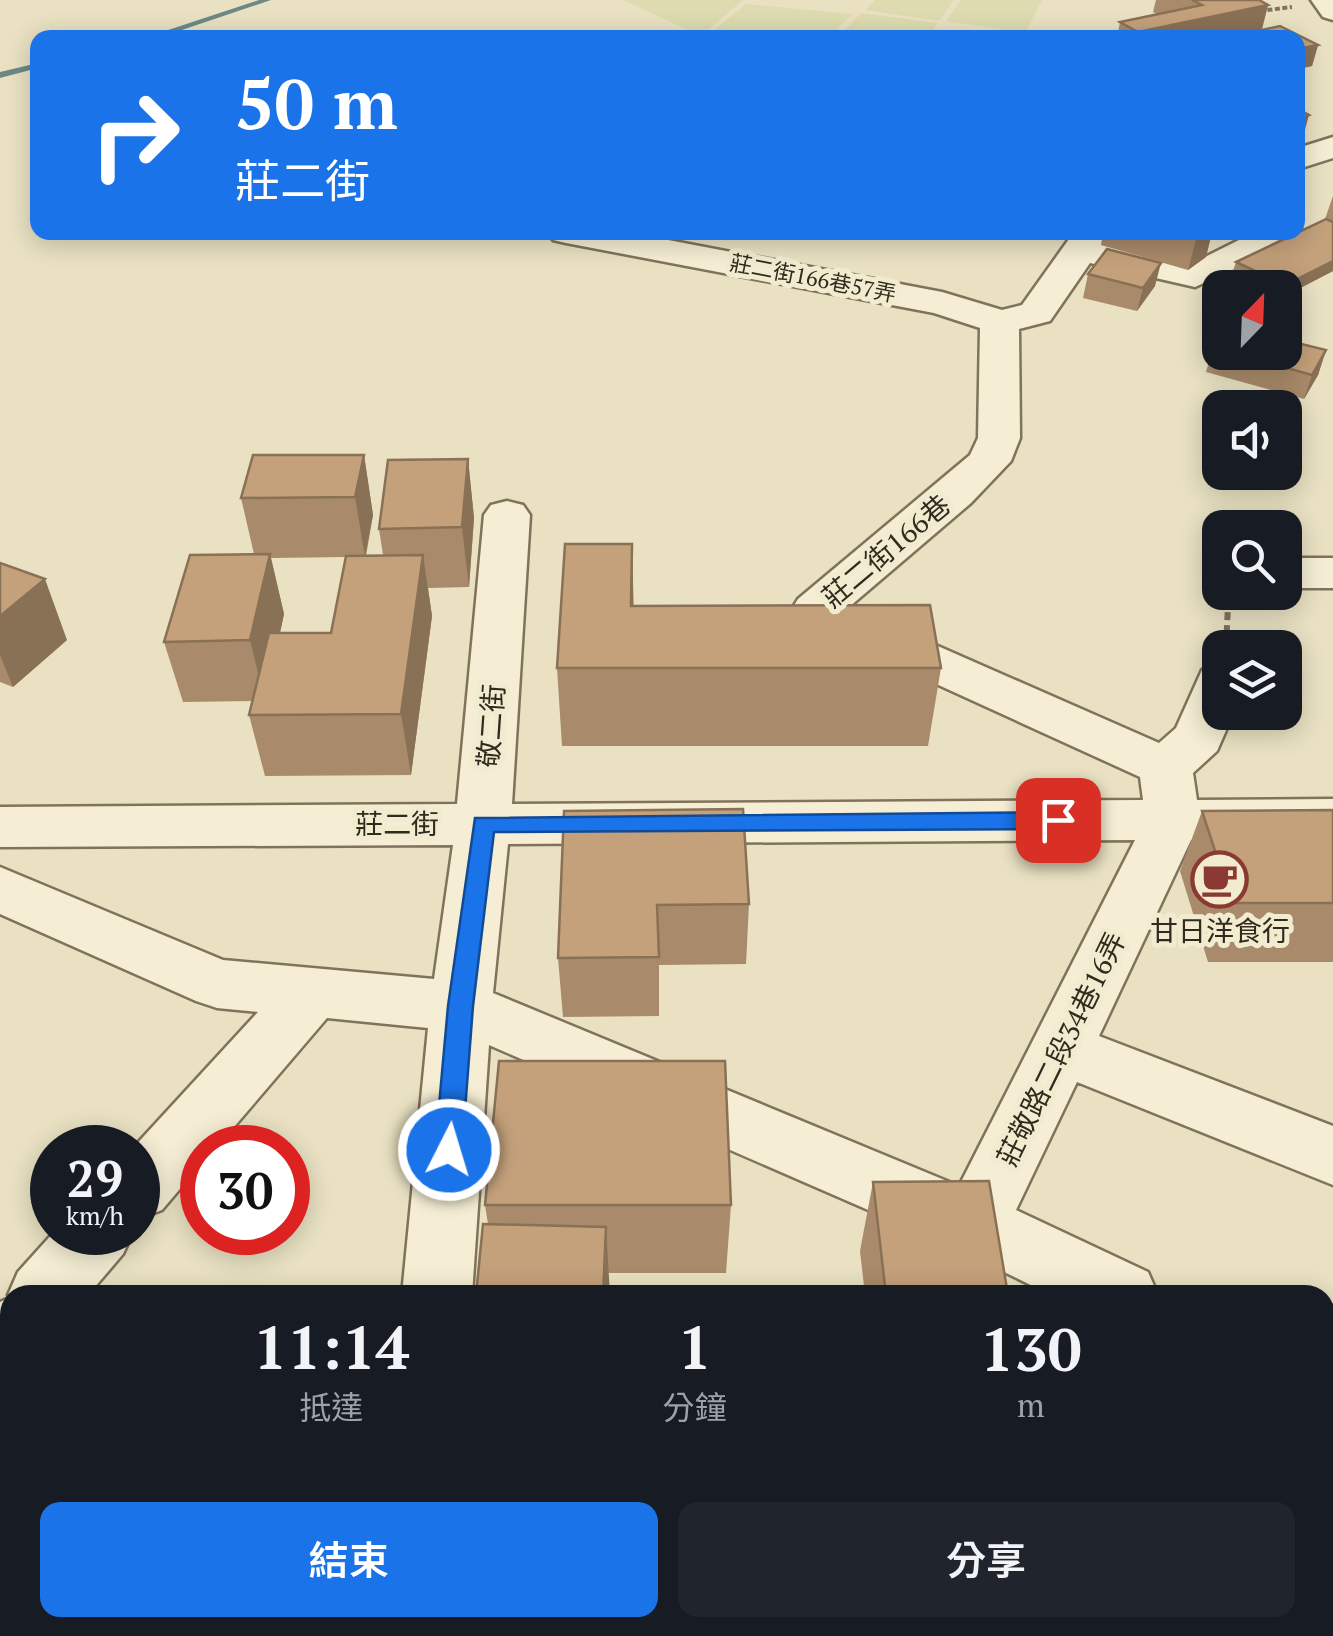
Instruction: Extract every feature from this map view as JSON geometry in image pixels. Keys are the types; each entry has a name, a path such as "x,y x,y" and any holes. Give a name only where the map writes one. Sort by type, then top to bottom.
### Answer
{"street":[{"path":"1314,2 1333,10"},
{"path":"1305,157 1333,147"},
{"name":"莊二街166巷57弄","path":"608,240 942,304 1000,322"},
{"path":"1000,322 1036,313 1086,241 1196,276 1270,240"},
{"name":"莊二街166巷","path":"1000,322 998,438 988,461 815,610 1169,793"},
{"name":"敬二街","path":"438,1285 460,1006 483,824 507,515"},
{"path":"1302,573 1333,573"},
{"name":"莊敬路二段34巷16弄","path":"975,1224 1062,1048 1169,793 1202,728"},
{"name":"莊二街","path":"0,826 483,824 1169,793 1333,819"},
{"path":"0,889 218,984 460,1006 975,1224 1102,1285"},
{"path":"160,1164 314,992"},
{"path":"1062,1048 1333,1156"},
{"path":"52,1285 79,1255"}],"path":[{"path":"1247,13 1314,2"}],"shaded area":[{"path":"623,0 743,0 708,30 688,30"},
{"path":"875,0 954,0 939,21 865,10"},
{"path":"961,0 1042,0 1027,30 946,21"},
{"path":"746,4 852,14 836,30 714,30"},
{"path":"861,13 938,23 933,30 845,30"}],"building":[{"path":"1192,0 1259,0 1268,5 1148,30 1134,30 1120,22 1202,5"},
{"path":"1326,219 1333,222 1333,261 1302,276 1302,270 1253,270 1236,262 1282,240 1305,240 1305,229"},
{"path":"1107,249 1161,263 1143,288 1088,274"},
{"path":"1302,344 1326,350 1312,375 1294,370 1302,370"},
{"path":"253,455 364,455 355,497 241,498"},
{"path":"468,459 462,527 379,529 388,460"},
{"path":"565,544 632,544 631,606 930,605 941,668 557,668"},
{"path":"270,554 250,640 164,642 190,555"},
{"path":"423,555 401,714 249,715 269,633 331,633 346,556"},
{"path":"0,563 45,579 0,616"},
{"path":"743,809 749,904 657,905 659,957 558,958 564,811"},
{"path":"1333,810 1333,903 1232,903 1202,811"},
{"path":"499,1061 725,1061 731,1205 485,1205"},
{"path":"989,1181 1006,1285 885,1285 873,1182"},
{"path":"483,1224 606,1227 603,1285 477,1285"}],"waterway":[{"path":"173,30 267,0"},
{"path":"0,75 30,67"}],"place":[{"name":"甘日洋食行","path":"1220,880"}],"route":[{"path":"449,1150 460,1006 483,824 1058,820"}]}
